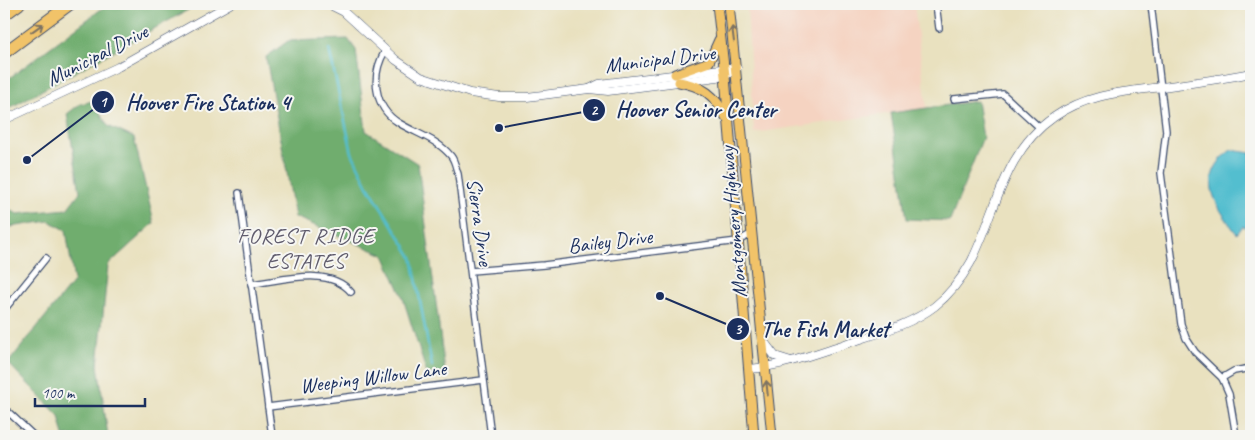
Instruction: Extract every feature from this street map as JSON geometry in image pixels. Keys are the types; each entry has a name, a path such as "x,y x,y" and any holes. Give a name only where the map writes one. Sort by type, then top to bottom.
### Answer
{"highway":[{"path":"4,15 19,4"},
{"path":"4,53 70,4"}],"main road":[{"name":"Montgomery Highway","path":"717,4 729,123 754,436"},
{"name":"Montgomery Highway","path":"729,4 737,68 751,234 772,436"},
{"path":"677,78 709,62 720,35"},
{"path":"677,78 704,89 713,95 729,123"}],"street":[{"name":"Municipal Drive","path":"4,120 118,67 230,4"},
{"name":"Municipal Drive","path":"328,4 344,12 385,50 421,77 457,91 499,97 527,97 588,89 608,91 677,78 724,72 737,68"},
{"path":"936,4 939,28"},
{"path":"1151,4 1166,131 1162,173 1182,324 1186,338 1195,352 1222,378 1229,394 1236,436"},
{"name":"Sierra Drive","path":"385,50 378,62 376,84 378,95 383,105 397,122 438,143 453,158 458,174 491,436"},
{"path":"750,369 766,368 793,361 904,324 934,307 946,296 971,262 1007,172 1020,151 1040,128 1066,110 1091,98 1251,73"},
{"path":"954,99 1003,94 1040,128"},
{"path":"239,194 272,436"},
{"name":"Bailey Drive","path":"471,271 550,264 738,241 751,234"},
{"path":"4,310 46,258"},
{"path":"251,284 322,277 340,283 351,292"},
{"path":"762,338 775,356 793,361"},
{"path":"1222,378 1234,371 1251,368"},
{"name":"Weeping Willow Lane","path":"268,407 483,380"},
{"path":"4,408 34,436"}],"shaded area":[{"path":"747,4 914,4 927,108 754,133"}],"green space":[{"path":"108,4 199,4 4,111 4,82"},
{"path":"348,39 356,50 366,131 418,164 445,372 427,374 402,295 384,255 295,217 266,57 288,41"},
{"path":"93,101 108,126 134,138 154,223 108,265 98,365 108,436 64,436 59,416 8,363 74,281 66,230 49,221 4,228 4,205 17,214 67,209 80,192 67,114 80,104"},
{"path":"977,101 983,137 950,221 907,219 891,113"}],"water":[{"path":"1231,150 1251,153 1251,230 1243,226 1237,234 1216,202 1212,182 1214,171 1220,160"}],"waterway":[{"path":"329,49 352,153 368,186 412,257 432,366"}],"place":[{"name":"Hoover Senior Center","path":"499,128"},
{"name":"Hoover Fire Station 4","path":"27,160"},
{"name":"The Fish Market","path":"660,296"}],"district":[{"name":"FOREST RIDGE ESTATES","path":"306,248"}]}
